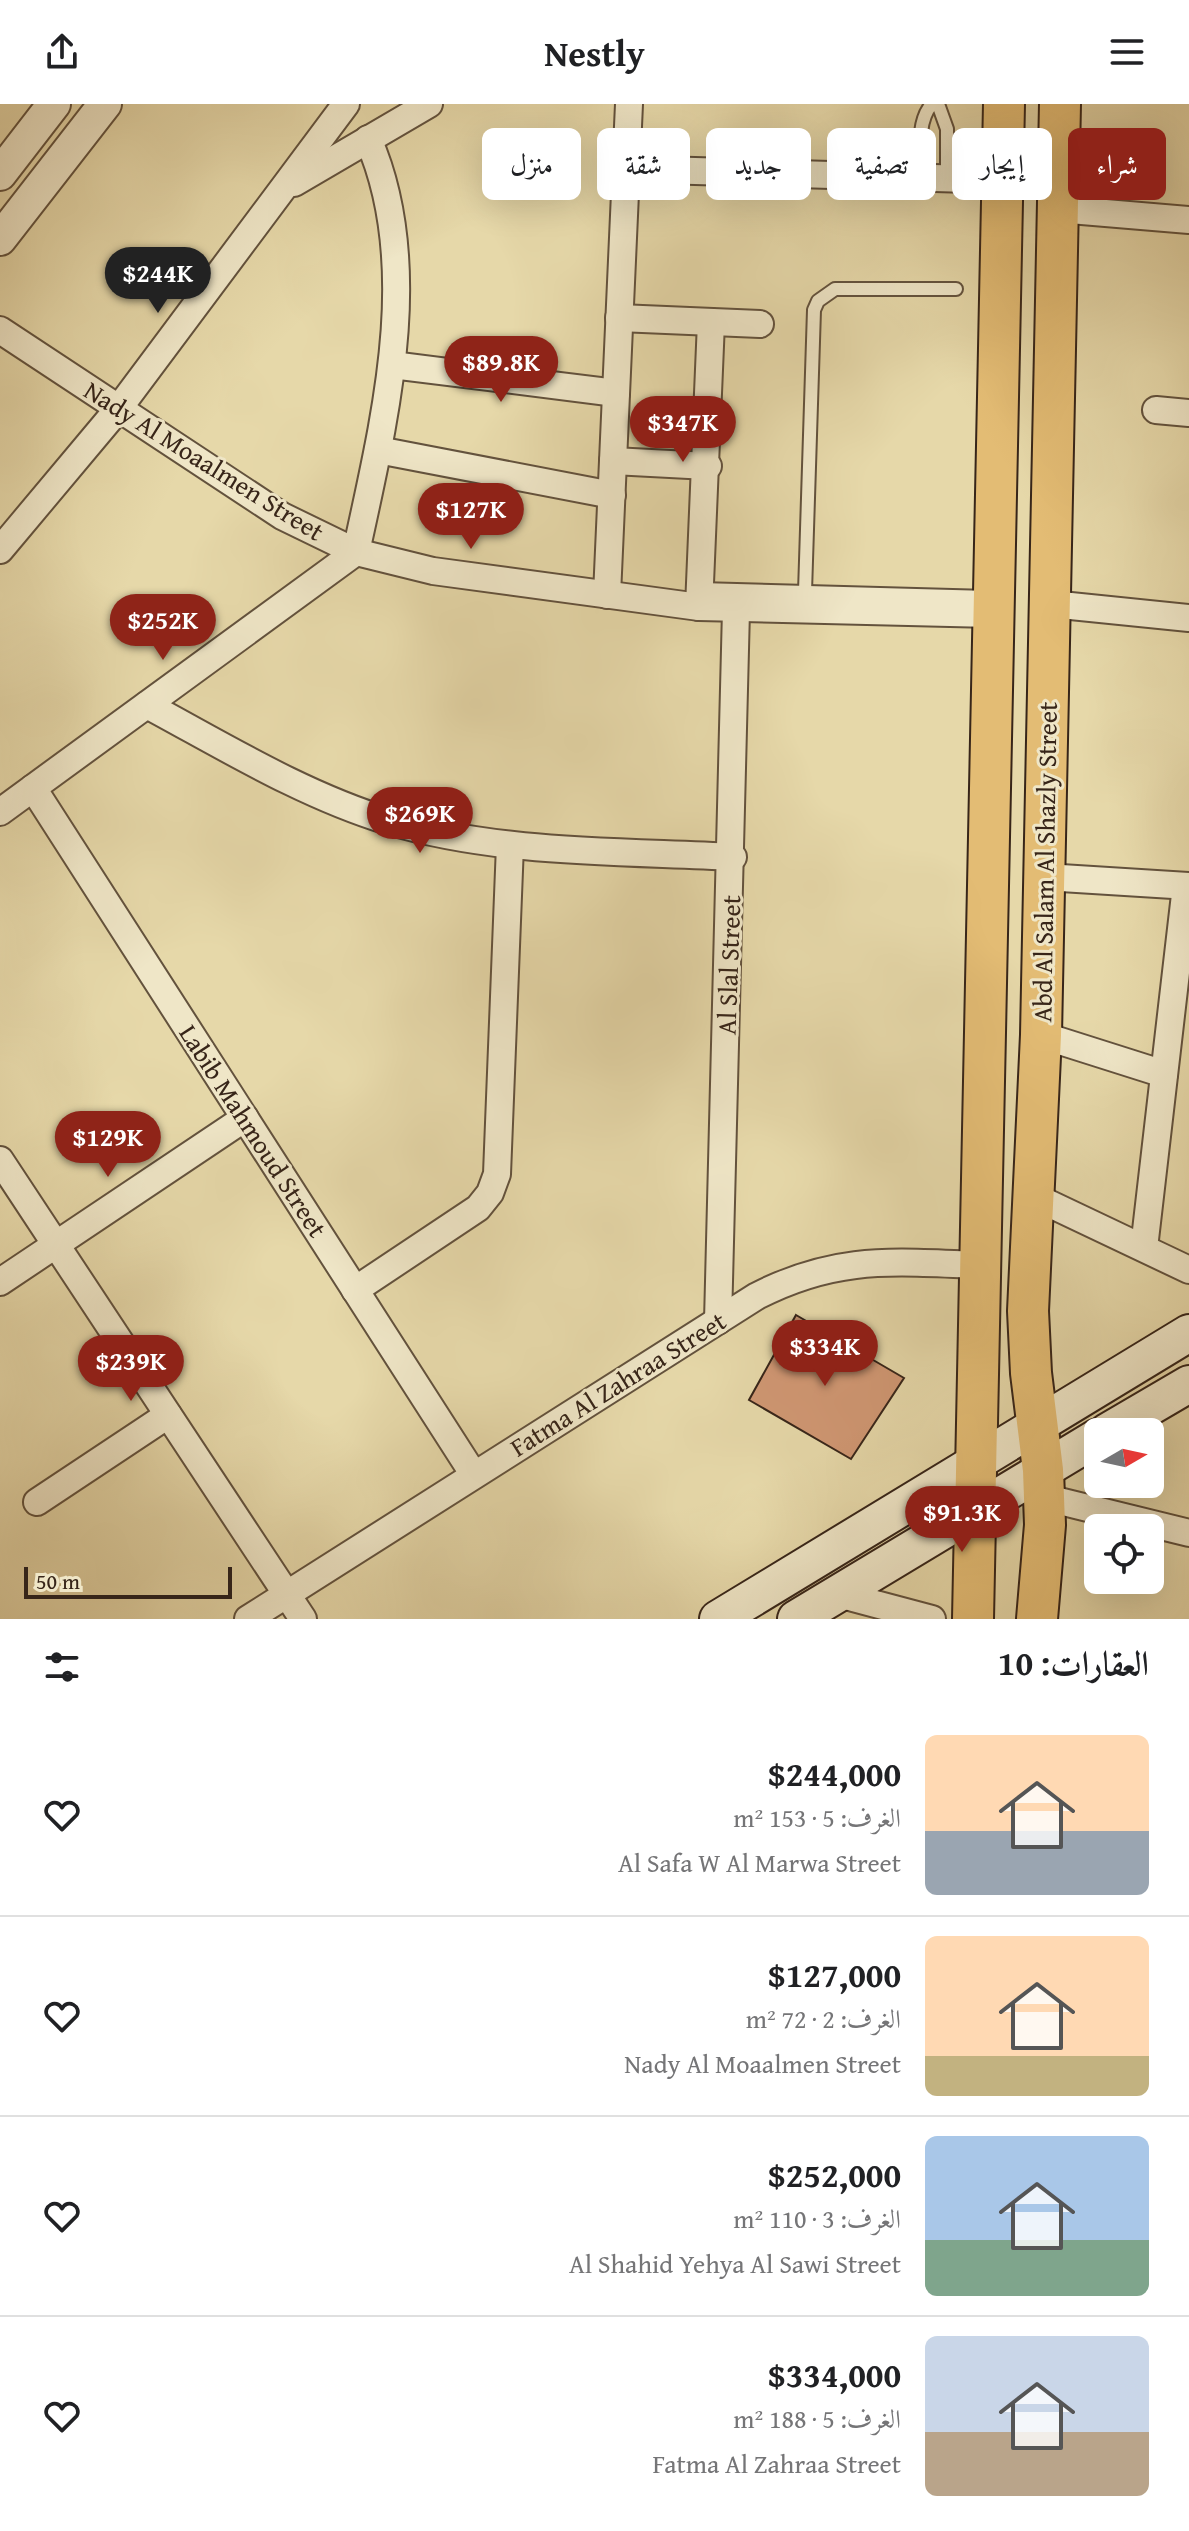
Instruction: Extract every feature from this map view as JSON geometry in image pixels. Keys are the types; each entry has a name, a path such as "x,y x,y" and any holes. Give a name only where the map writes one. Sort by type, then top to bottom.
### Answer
{"main road":[{"path":"1004,104 1004,128"},
{"name":"Abd Al Salam Al Shazly Street","path":"1037,1619 1043,1484 1028,1342 1031,1195 1043,963 1060,104"},
{"path":"973,1619 1002,200"},
{"path":"985,961 1043,963"},
{"path":"718,1619 974,1467 1189,1333"},
{"path":"1131,1418 1189,1384"},
{"path":"796,1619 973,1512 1043,1484 1084,1449"}],"street":[{"path":"0,174 54,104"},
{"path":"0,239 105,104"},
{"path":"0,550 119,408 346,104"},
{"path":"283,189 429,104"},
{"path":"628,128 629,104"},
{"path":"0,812 356,552 392,365 393,218 388,191 368,139"},
{"path":"690,171 827,174"},
{"path":"607,595 625,200"},
{"path":"1058,209 1189,220"},
{"path":"619,318 760,324"},
{"path":"699,598 708,466 711,322"},
{"name":"Nady Al Moaalmen Street","path":"0,330 282,516 356,552 433,571 607,595 699,598 736,610 992,605"},
{"path":"392,365 616,393"},
{"path":"1156,410 1189,413"},
{"path":"378,450 612,495"},
{"path":"613,461 708,466"},
{"path":"1051,604 1189,618"},
{"name":"Al Slal Street","path":"718,1321 733,857 736,610"},
{"path":"147,705 328,799 387,821 448,836 510,845 733,857"},
{"name":"Labib Mahmoud Street","path":"33,788 474,1475"},
{"path":"355,1290 478,1208 490,1193 497,1174 510,845"},
{"path":"1045,877 1188,886 1144,1248"},
{"path":"1041,1035 1164,1074"},
{"path":"0,1282 245,1118"},
{"path":"0,1160 303,1619"},
{"path":"1031,1195 1189,1270"},
{"name":"Fatma Al Zahraa Street","path":"248,1619 718,1321 788,1280 820,1269 876,1262 978,1265"},
{"path":"37,1502 168,1415"},
{"path":"1043,1484 1189,1533"},
{"path":"838,1594 932,1619"}],"lane":[{"path":"922,128 926,111 935,104 947,129 936,170"},
{"path":"805,592 814,310 818,301 835,289 956,289"},
{"path":"699,598 805,592 992,605"}],"building":[{"path":"796,1315 904,1378 851,1459 749,1400"}]}
